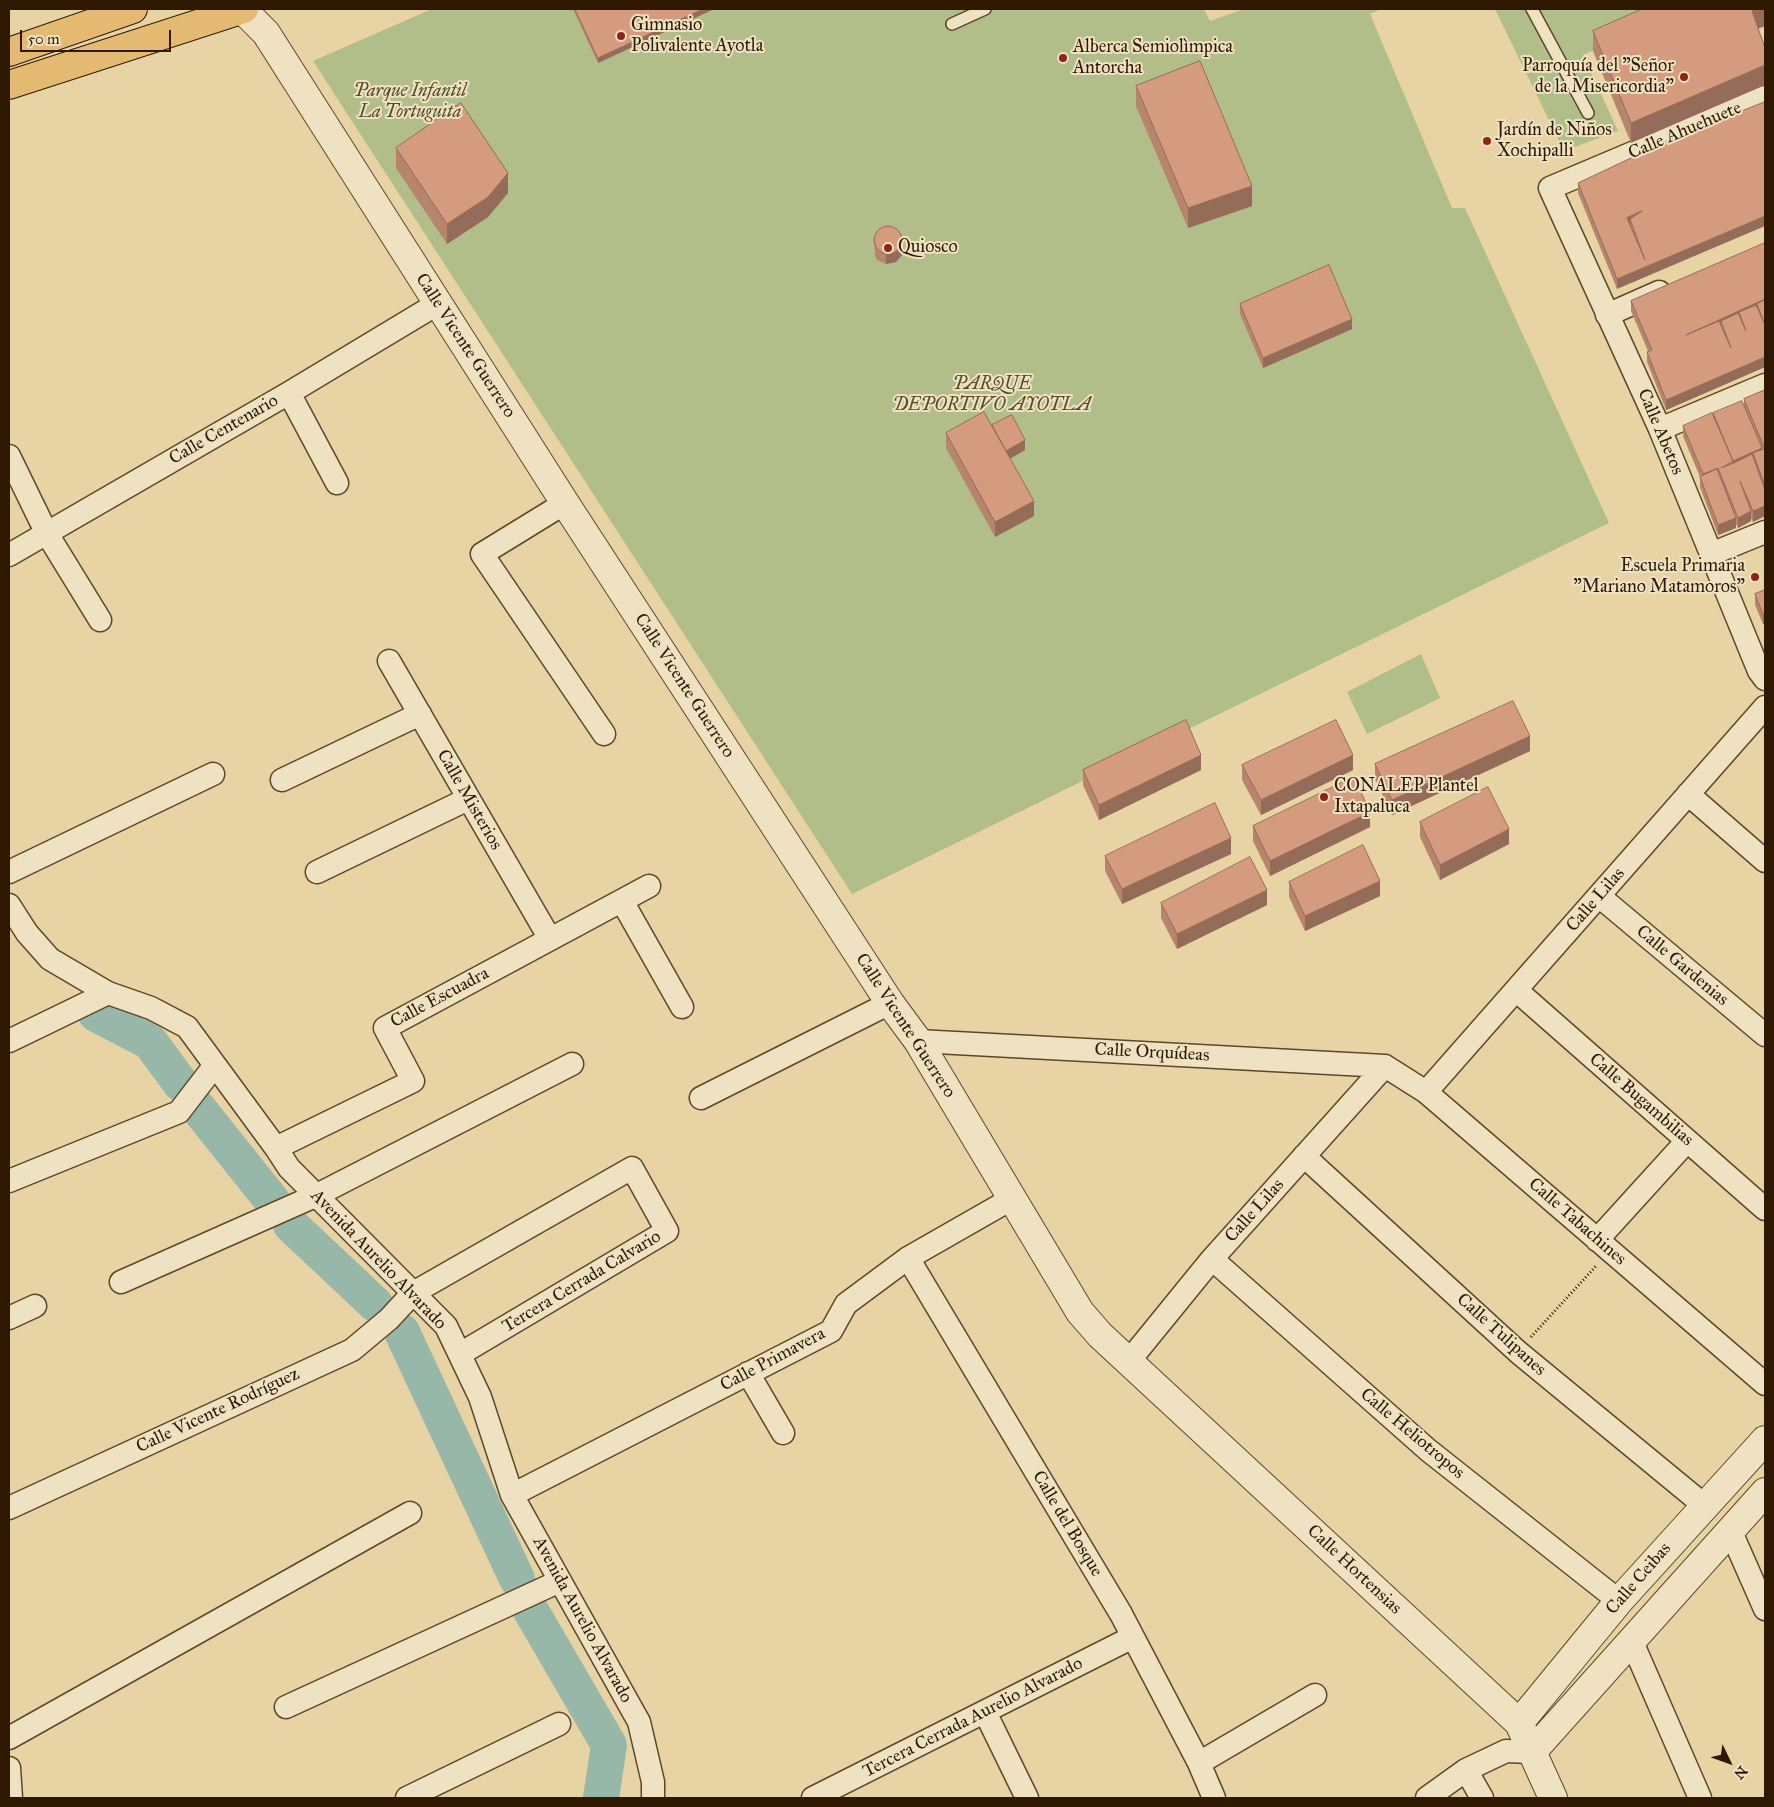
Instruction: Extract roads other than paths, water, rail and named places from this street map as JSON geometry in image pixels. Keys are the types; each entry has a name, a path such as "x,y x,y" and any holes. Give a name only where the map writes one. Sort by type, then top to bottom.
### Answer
{"main road":[{"path":"9,52 134,9"},
{"path":"9,85 243,9"}],"street":[{"name":"Calle Vicente Guerrero","path":"243,9 266,34 565,503 890,1003 918,1041 1080,1312 1100,1335 1129,1361"},
{"name":"Calle Ahuehuete","path":"1550,188 1765,97"},
{"name":"Calle Abetos","path":"1550,188 1660,429 1759,671 1765,679"},
{"path":"1607,315 1678,284"},
{"name":"Calle Centenario","path":"9,555 289,393 437,304"},
{"path":"1660,429 1765,385"},
{"path":"289,393 337,483"},
{"path":"9,456 46,532 100,620"},
{"path":"565,503 482,554 604,734"},
{"path":"1711,554 1765,532"},
{"name":"Calle Misterios","path":"389,661 550,939"},
{"name":"Calle Lilas","path":"1426,1092 1765,707"},
{"path":"282,780 420,714"},
{"path":"9,872 213,774"},
{"path":"1688,794 1765,861"},
{"path":"317,872 468,799"},
{"path":"550,939 649,886"},
{"name":"Calle Gardenias","path":"1599,896 1765,1036"},
{"path":"622,901 682,1007"},
{"name":"Avenida Aurelio Alvarado","path":"9,905 26,933 50,958 108,993 151,1008 187,1026 289,1168 446,1326 480,1397 512,1494 639,1722 653,1782 653,1798"},
{"name":"Calle Escuadra","path":"276,1148 413,1081 385,1028 550,939"},
{"name":"Calle Bugambilias","path":"1516,990 1765,1209"},
{"path":"9,1041 108,993"},
{"path":"701,1098 890,1003"},
{"name":"Calle Orquídeas","path":"918,1041 1385,1066"},
{"path":"121,1282 315,1196 572,1064"},
{"path":"9,1181 179,1112 215,1065"},
{"name":"Calle Lilas","path":"1129,1361 1212,1259 1385,1066"},
{"name":"Calle Tabachines","path":"1385,1066 1426,1092 1765,1384"},
{"path":"1604,1245 1687,1141"},
{"name":"Calle Tulipanes","path":"1304,1156 1518,1352 1704,1506"},
{"name":"Tercera Cerrada Calvario","path":"413,1293 632,1168 667,1231 460,1354"},
{"name":"Calle Primavera","path":"512,1494 831,1331 846,1304 908,1258 1013,1198"},
{"name":"Calle del Bosque","path":"908,1258 1122,1614 1199,1763 1214,1798"},
{"name":"Calle Heliotropos","path":"1212,1259 1428,1450 1619,1601"},
{"name":"Calle Vicente Rodríguez","path":"9,1508 352,1350 389,1319 413,1293"},
{"path":"9,1318 35,1306"},
{"name":"Calle Hortensias","path":"1129,1361 1518,1723 1519,1751 1553,1798"},
{"path":"748,1373 783,1433"},
{"name":"Calle Ceibas","path":"1518,1723 1619,1601 1765,1440"},
{"name":"Calle Ceibas","path":"1519,1751 1632,1642 1765,1492"},
{"path":"9,1738 410,1513"},
{"path":"1731,1532 1765,1609"},
{"path":"286,1707 560,1581"},
{"name":"Tercera Cerrada Aurelio Alvarado","path":"813,1798 1133,1637"},
{"path":"1632,1642 1700,1798"},
{"path":"1199,1763 1315,1695"},
{"path":"985,1712 1027,1798"},
{"path":"407,1798 559,1724"},
{"path":"1427,1798 1466,1770 1519,1751"},
{"path":"9,1768 11,1798"},
{"path":"1466,1770 1482,1798"}],"lane":[{"path":"952,24 984,9"},
{"path":"1532,9 1588,113"}],"waterway":[{"path":"96,1014 150,1042 181,1084"},
{"path":"198,1108 273,1202"},
{"path":"291,1225 375,1304"},
{"path":"402,1332 517,1579"},
{"path":"527,1604 609,1745 601,1798"}],"place":[{"name":"Gimnasio Polivalente Ayotla","path":"621,36"},
{"name":"Alberca Semiolìmpica Antorcha","path":"1063,58"},
{"name":"Parroquía del \"Señor de la Misericordia\"","path":"1684,77"},
{"name":"Jardín de Niños Xochipalli","path":"1487,141"},
{"name":"Quiosco","path":"888,248"},
{"name":"Escuela Primaria \"Mariano Matamoros\"","path":"1755,577"},
{"name":"CONALEP Plantel Ixtapaluca","path":"1324,797"}],"park label":[{"name":"Parque Infantil La Tortuguita","path":"410,102"},
{"name":"PARQUE DEPORTIVO AYOTLA","path":"992,395"}]}
